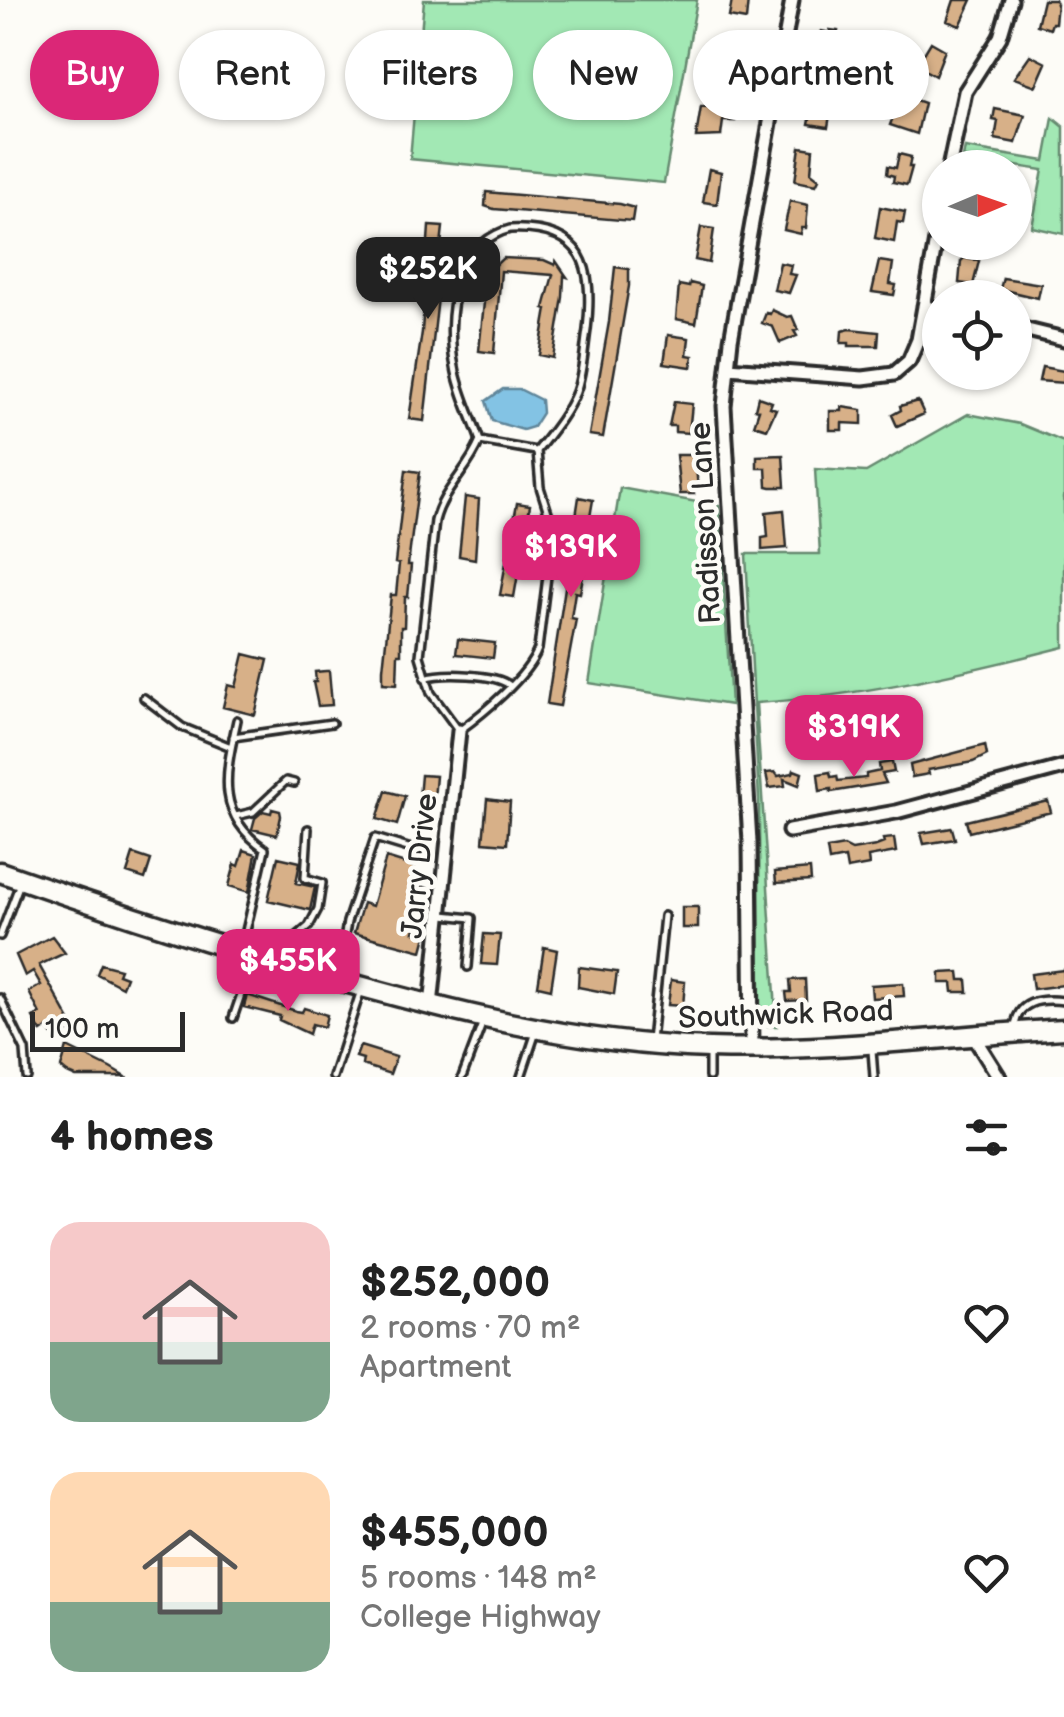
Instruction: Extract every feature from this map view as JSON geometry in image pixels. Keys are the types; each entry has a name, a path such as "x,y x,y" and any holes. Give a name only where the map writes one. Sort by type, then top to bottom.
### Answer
{"highway":[{"name":"Southwick Road","path":"0,872 248,954 431,1006 538,1029 650,1044 752,1049 1064,1029"}],"street":[{"name":"Radisson Lane","path":"752,1049 750,842 724,417 728,368 792,0"},
{"path":"953,150 965,92 1000,37 1010,0"},
{"path":"728,368 885,377 909,361 922,317"},
{"path":"1032,331 1064,338"},
{"name":"Jarry Drive","path":"431,1006 458,731"},
{"path":"789,831 896,812 1064,767"},
{"path":"972,1034 999,1077"}],"lane":[{"path":"510,229 544,230 562,238 580,255 588,271 591,296 576,390 560,421 537,451 538,475 551,518 552,538 538,650 529,665 458,731 436,702 420,656 440,501 466,469 480,441 453,359 454,308 460,278 472,254 492,235 510,229"},
{"path":"480,441 537,451"},
{"path":"425,678 438,674 500,678 509,685"},
{"path":"144,698 182,728 231,747"},
{"path":"233,1018 265,849 244,835 228,802 227,768 237,720"},
{"path":"233,737 332,722"},
{"path":"236,816 253,812 286,782 294,783"},
{"path":"286,965 295,938 309,926 318,909 322,883 305,878 308,829"},
{"path":"338,980 347,922 375,838 418,851"},
{"path":"0,936 21,880"},
{"path":"440,915 472,918 468,967"},
{"path":"650,1044 664,916"},
{"path":"333,1077 362,987"},
{"path":"0,998 26,1050 27,1077"},
{"path":"1014,1032 1015,1018 1024,1006 1064,1001"},
{"path":"462,1077 484,1019"},
{"path":"521,1077 538,1029"},
{"path":"871,1042 874,1077"},
{"path":"709,1077 710,1048"}],"green space":[{"path":"424,0 697,0 664,183 410,159 413,120 513,120 513,30 421,30"},
{"path":"1053,118 1064,127 1064,234 1032,227 1043,170 1032,168 1032,159 1045,161"},
{"path":"968,414 1020,424 1064,442 1064,647 911,682 756,703 777,1026 768,1026 760,1016 759,799 746,554 820,554 815,469 866,472"},
{"path":"620,488 719,506 731,705 589,683"}],"water":[{"path":"503,389 519,389 541,400 542,413 533,427 523,430 492,421 486,401"}],"building":[{"path":"732,0 748,0 746,20 729,17"},
{"path":"954,0 972,0 960,26 947,21"},
{"path":"1043,0 1055,0 1057,4 1055,23 1050,29 1037,25"},
{"path":"931,42 945,50 935,76 929,73"},
{"path":"1030,55 1046,63 1036,86 1014,78"},
{"path":"995,109 1025,115 1016,143 995,139"},
{"path":"699,120 735,120 723,121 721,136 696,137"},
{"path":"810,120 829,120 828,127 809,124"},
{"path":"892,120 920,120 917,134 890,125"},
{"path":"800,147 813,149 811,173 819,179 816,185 795,181"},
{"path":"899,154 911,157 907,185 893,182 894,176 887,174 888,166 896,168"},
{"path":"709,169 721,172 717,204 703,202"},
{"path":"486,192 634,208 632,221 494,209 485,206"},
{"path":"790,201 808,205 806,228 802,228 801,234 784,230"},
{"path":"880,207 905,212 903,223 897,222 894,242 875,238"},
{"path":"429,226 443,227 444,245 424,421 409,419 422,332"},
{"path":"701,227 714,229 709,263 695,260"},
{"path":"503,258 544,260 555,265 556,261 567,277 564,276 553,358 539,355 547,309 544,308 553,275 501,271 494,353 479,351 487,273"},
{"path":"879,261 893,263 890,284 896,285 894,295 872,292"},
{"path":"961,261 979,261 974,280 959,280"},
{"path":"780,263 791,265 789,274 796,275 789,293 774,290"},
{"path":"615,267 629,269 629,286 603,437 589,435"},
{"path":"690,283 702,286 696,323 676,319 679,285 689,287"},
{"path":"1032,283 1041,284 1038,298 1032,297"},
{"path":"772,310 792,316 797,336 780,343 773,327 762,323"},
{"path":"842,331 879,332 878,346 841,343"},
{"path":"668,335 689,338 687,355 693,356 691,367 664,363"},
{"path":"1042,367 1064,371 1064,383 1039,381"},
{"path":"758,397 772,402 770,407 776,409 767,429 754,425"},
{"path":"918,401 924,414 897,426 892,415 901,410 900,406"},
{"path":"674,402 692,404 689,433 675,432 675,426 669,426"},
{"path":"842,407 862,410 862,424 842,423 842,430 830,430 830,411 842,411"},
{"path":"676,455 695,455 698,489 694,489 694,494 680,494"},
{"path":"783,455 785,487 767,486 766,468 757,468 757,456"},
{"path":"406,470 420,472 408,565 408,597 401,627 397,684 383,683 391,595 396,595 399,564 395,563"},
{"path":"465,497 479,499 475,559 459,556"},
{"path":"579,497 593,500 593,518 580,593 575,592 571,618 576,619 560,706 547,704"},
{"path":"517,503 530,505 514,597 500,595"},
{"path":"784,510 787,548 762,550 762,538 768,537 766,512"},
{"path":"458,639 495,643 493,658 456,654"},
{"path":"244,654 268,660 255,715 223,707 228,685 236,687"},
{"path":"329,671 332,705 318,706 315,672"},
{"path":"985,745 987,755 973,762 912,777 910,765"},
{"path":"892,762 894,772 882,774 886,783 820,791 818,774 830,772 838,781 866,778 866,774 880,771 879,764"},
{"path":"794,770 802,773 799,785 784,779 785,786 769,788 766,773 775,772 778,776"},
{"path":"421,775 436,776 434,799 419,798"},
{"path":"386,791 405,796 397,825 377,819"},
{"path":"487,799 510,802 507,844 483,842"},
{"path":"1048,801 1051,812 969,832 966,821"},
{"path":"272,809 280,811 281,816 277,835 252,829 255,818 263,811 271,813"},
{"path":"952,828 955,839 924,844 921,833"},
{"path":"894,838 896,852 868,857 869,865 847,869 845,858 829,861 827,849 844,846 852,850"},
{"path":"244,850 256,854 249,892 229,886"},
{"path":"133,854 151,860 145,879 127,873"},
{"path":"278,857 300,862 296,883 315,887 310,910 268,900"},
{"path":"386,858 415,867 410,883 427,888 414,932 426,936 422,951 354,933 363,903 372,906"},
{"path":"810,869 811,881 776,883 775,872"},
{"path":"682,907 698,907 698,928 682,928"},
{"path":"484,934 500,935 497,965 481,964"},
{"path":"52,936 65,953 39,965 75,1030 54,1037 47,1028 41,1032 33,1018 40,1014 29,992 41,985 33,971 25,976 16,955"},
{"path":"544,947 557,950 551,989 538,986"},
{"path":"101,964 120,969 118,974 126,977 122,987 97,974"},
{"path":"579,967 617,972 614,994 578,987"},
{"path":"1064,970 1064,985 1033,989 1031,974"},
{"path":"959,972 960,980 967,980 968,992 953,992 952,983 940,983 940,973"},
{"path":"805,979 806,1000 787,1001 790,980"},
{"path":"671,980 685,982 683,1006 668,1005"},
{"path":"903,983 904,996 872,998 871,985"},
{"path":"247,995 296,1011 302,1012 304,1008 327,1015 324,1027 312,1024 309,1034 279,1020 280,1016 244,1007"},
{"path":"360,1046 396,1057 390,1074 362,1065 363,1059 356,1057"},
{"path":"67,1047 125,1077 76,1077 67,1073 61,1068"}]}
